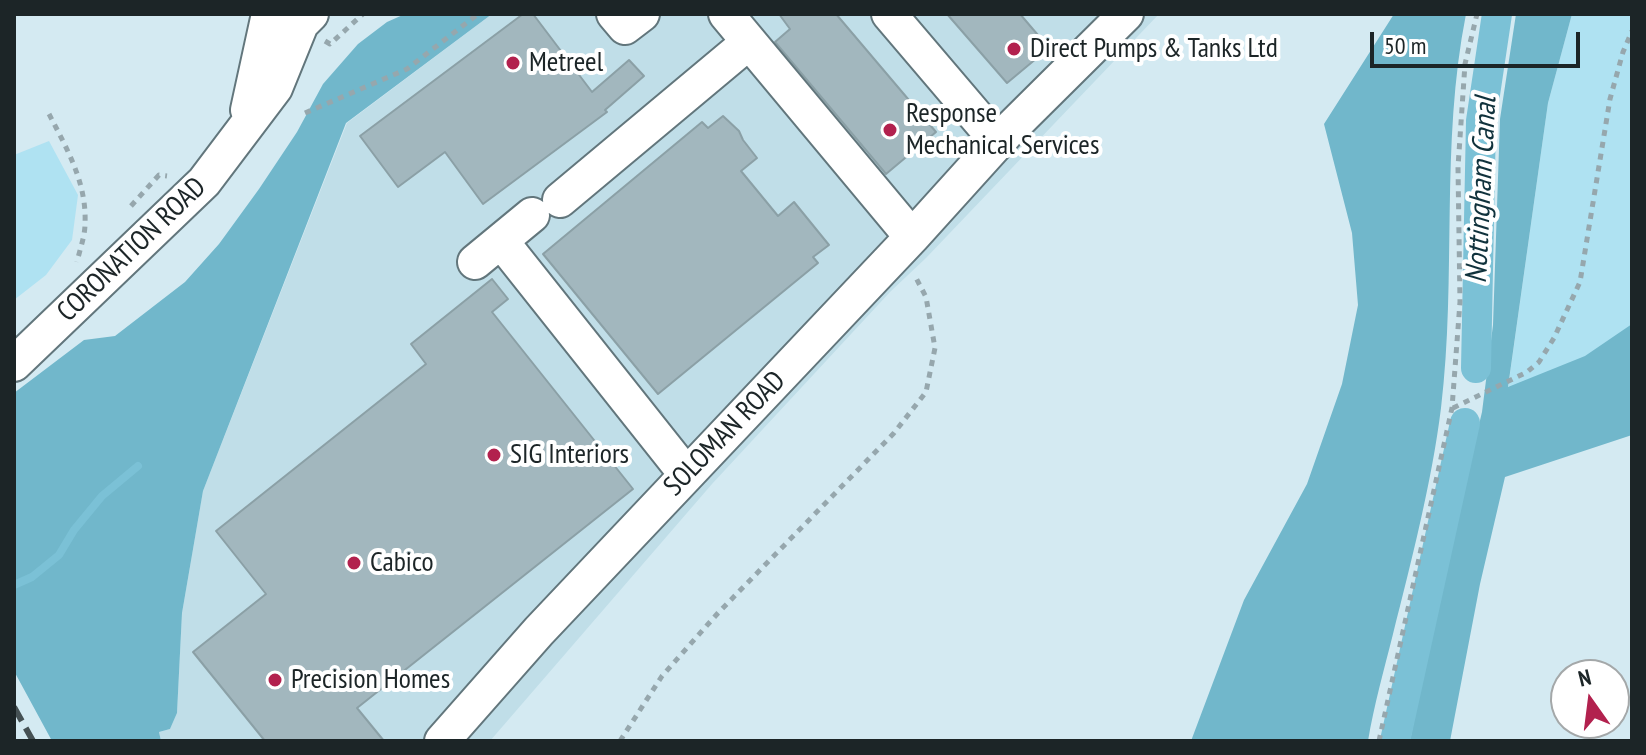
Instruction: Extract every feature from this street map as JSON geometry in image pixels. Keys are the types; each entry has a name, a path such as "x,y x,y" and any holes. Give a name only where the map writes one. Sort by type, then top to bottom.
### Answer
{"street":[{"name":"CORONATION ROAD","path":"244,130 269,14"},
{"name":"CORONATION ROAD","path":"14,364 204,182 275,88 301,24 311,14"},
{"path":"614,14 625,27 642,14"},
{"path":"726,14 904,246"},
{"path":"889,14 998,142"},
{"name":"SOLOMAN ROAD","path":"442,741 539,631 904,246 1105,21"},
{"path":"475,262 749,42"},
{"path":"501,241 686,474"}],"path":[{"path":"305,113 407,69 478,14"},
{"path":"1379,741 1452,408 1460,302 1460,138 1465,64 1477,14"},
{"path":"1452,408 1527,372 1539,362 1554,338 1580,282 1610,99 1632,31"},
{"path":"49,114 75,165 84,198 85,226 77,263"},
{"path":"620,741 662,676 718,613 894,433 926,392 935,348 926,297 904,246"}],"shaded area":[{"path":"405,14 492,14 346,123 203,491 182,613 177,713 170,729 159,732 161,741 52,741 14,671 14,393 84,340 115,336 185,282 219,244 259,189 297,132 323,84 358,44 387,22"},
{"path":"492,14 1159,14 890,292 712,484 490,741 161,741 159,732 170,729 177,713 182,613 203,491 347,123"},
{"path":"1394,14 1466,14 1453,112 1446,359 1441,408 1420,522 1368,741 1191,741 1244,600 1307,484 1342,384 1358,305 1352,233 1324,124"},
{"path":"1516,14 1572,14 1548,103 1508,387 1585,356 1632,324 1632,435 1505,477 1480,584 1450,741 1410,741 1438,597 1482,412 1493,325 1500,119"},
{"path":"1572,14 1632,14 1632,435 1508,388 1548,103"},
{"path":"49,141 78,195 72,240 46,275 14,300 14,155"}],"building":[{"name":"Metreel","path":"523,14 533,14 592,92 629,60 644,76 605,110 607,112 483,204 445,152 398,187 360,136"},
{"path":"779,14 836,14 936,132 886,174 775,42 790,29"},
{"name":"Direct Pumps & Tanks Ltd","path":"947,14 1020,14 1049,48 1007,83"},
{"path":"723,116 739,131 757,158 741,171 778,216 794,202 829,245 813,257 818,263 658,394 543,254 702,122 708,128"},
{"path":"492,279 508,299 492,312 633,489 357,708 384,741 265,741 193,652 266,594 216,531 426,364 411,344"}],"waterway":[{"name":"Nottingham Canal","path":"1476,368 1481,121 1497,14"},
{"name":"Nottingham Canal","path":"1395,741 1465,423"},
{"path":"14,585 32,577 59,555 74,530 102,496 138,466"}],"railway":[{"path":"14,707 33,741"}],"place":[{"name":"Direct Pumps & Tanks Ltd","path":"1014,49"},
{"name":"Metreel","path":"513,63"},
{"name":"Response Mechanical Services","path":"890,130"},
{"name":"SIG Interiors","path":"494,455"},
{"name":"Cabico","path":"354,563"},
{"name":"Precision Homes","path":"275,680"}]}
